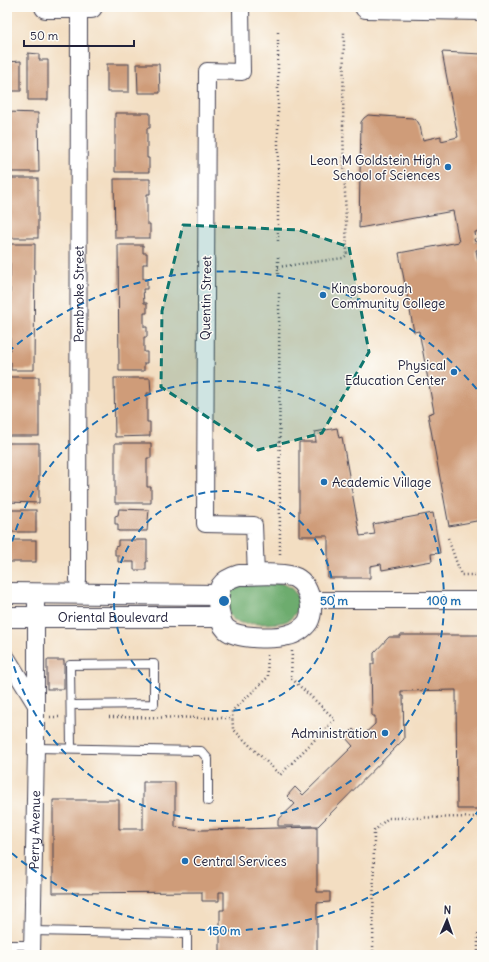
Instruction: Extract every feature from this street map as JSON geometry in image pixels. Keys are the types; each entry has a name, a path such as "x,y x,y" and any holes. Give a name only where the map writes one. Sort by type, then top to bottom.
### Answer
{"main road":[{"path":"46,7 91,7"},
{"path":"366,7 482,9"}],"street":[{"name":"Quentin Street","path":"241,7 242,72 207,71 205,524 254,525 256,575"},
{"name":"Pembroke Street","path":"78,581 79,8"},
{"path":"239,575 256,575 288,576 297,578 302,584 310,600 308,621 301,629 290,635 279,637 243,636 227,630 222,625 219,617 219,595 222,585 231,577 239,575"},
{"name":"Oriental Boulevard","path":"7,593 219,595"},
{"name":"Perry Avenue","path":"32,944 36,748 40,711 36,593"},
{"path":"310,600 482,600"},
{"name":"Oriental Boulevard","path":"7,617 219,617"},
{"path":"7,658 40,711"}],"lane":[{"path":"71,705 154,704 154,664 70,665 71,748"},
{"path":"36,748 201,750 208,759 208,801"},
{"path":"7,945 187,934 187,955"}],"path":[{"path":"278,30 278,241"},
{"path":"278,268 342,258 347,255 344,130 344,31"},
{"path":"278,257 278,274"},
{"path":"279,293 280,556"},
{"path":"448,538 461,575 482,575"},
{"path":"267,652 268,677 232,712 233,729 280,775 335,720 291,678 292,651"},
{"path":"40,711 65,717"},
{"path":"105,717 233,718"},
{"path":"373,955 374,831 388,818 482,817"},
{"path":"478,955 478,933 482,933"}],"highlighted area":[{"path":"183,225 299,230 349,247 369,352 322,433 258,450 161,387 162,311"}],"green space":[{"path":"280,583 287,585 292,589 298,600 296,612 291,619 272,624 241,623 229,615 227,593 237,584"}],"building":[{"path":"442,52 482,54 482,231 475,232 476,239 474,239 475,242 482,241 482,249 476,250 478,261 482,261 482,520 449,526 428,414 434,412 419,331 414,332 399,253 459,242 453,211 359,228 361,122 364,118 368,115 412,118 418,122 420,126 423,140 441,136 441,141 458,137"},
{"path":"28,53 39,54 39,60 48,60 48,100 28,100"},
{"path":"21,61 21,91 7,91 7,62"},
{"path":"107,64 129,64 129,92 107,92"},
{"path":"137,64 159,64 160,93 138,93"},
{"path":"7,112 38,113 39,172 7,172"},
{"path":"115,113 150,113 150,128 147,128 147,158 149,158 149,172 115,172"},
{"path":"7,178 38,178 38,238 7,238"},
{"path":"114,179 150,179 150,194 147,194 147,224 150,224 150,238 115,238"},
{"path":"10,244 35,244 34,370 11,370 11,362 7,362 7,351 10,351 10,336 7,336 7,326 10,326 10,312 7,312 7,302 10,302 10,288 7,288 7,278 10,278 10,263 7,263 7,252 10,252"},
{"path":"118,245 143,245 143,253 147,253 147,264 143,264 143,279 147,279 147,289 143,289 144,303 147,303 147,313 144,313 144,327 147,327 147,337 144,337 144,352 147,352 147,363 144,363 144,371 119,371"},
{"path":"7,377 39,377 39,436 7,436"},
{"path":"114,378 150,378 151,393 147,393 147,422 150,422 150,436 115,437"},
{"name":"Academic Village","path":"337,428 339,438 342,437 360,536 375,534 373,524 433,513 440,553 431,554 432,561 382,570 381,564 370,566 370,578 328,578 328,536 299,536 299,442 316,442 315,432"},
{"path":"7,443 39,443 39,503 7,502"},
{"path":"115,443 151,443 151,458 147,458 147,487 151,487 151,503 115,503"},
{"path":"119,509 149,510 147,531 118,531 118,524 115,524 115,516 118,515"},
{"path":"7,510 36,510 36,532 7,532"},
{"path":"7,540 36,540 36,562 7,562"},
{"path":"118,540 147,540 146,570 134,570 134,562 118,562 118,555 115,555 115,547 118,546"},
{"name":"Administration","path":"400,635 482,635 482,809 457,809 456,690 401,691 401,696 403,696 404,739 318,826 278,826 278,820 295,804 287,796 295,787 303,795 353,746 345,737 353,729 361,737 375,724 375,716 372,716 371,664 374,664 374,653 389,637 400,637"},
{"path":"47,660 64,660 64,689 47,689"},
{"name":"Central Services","path":"143,782 175,782 175,827 202,830 317,827 317,892 330,892 330,902 317,903 317,955 220,955 220,910 224,910 224,892 219,892 219,901 202,901 202,892 53,893 53,800 119,800 119,829 143,829"}],"place":[{"name":"Leon M Goldstein High School of Sciences","path":"448,167"},
{"name":"Kingsborough Community College","path":"323,295"},
{"name":"Physical Education Center","path":"454,372"},
{"name":"Academic Village","path":"324,482"},
{"name":"Administration","path":"385,733"},
{"name":"Central Services","path":"185,861"}]}
